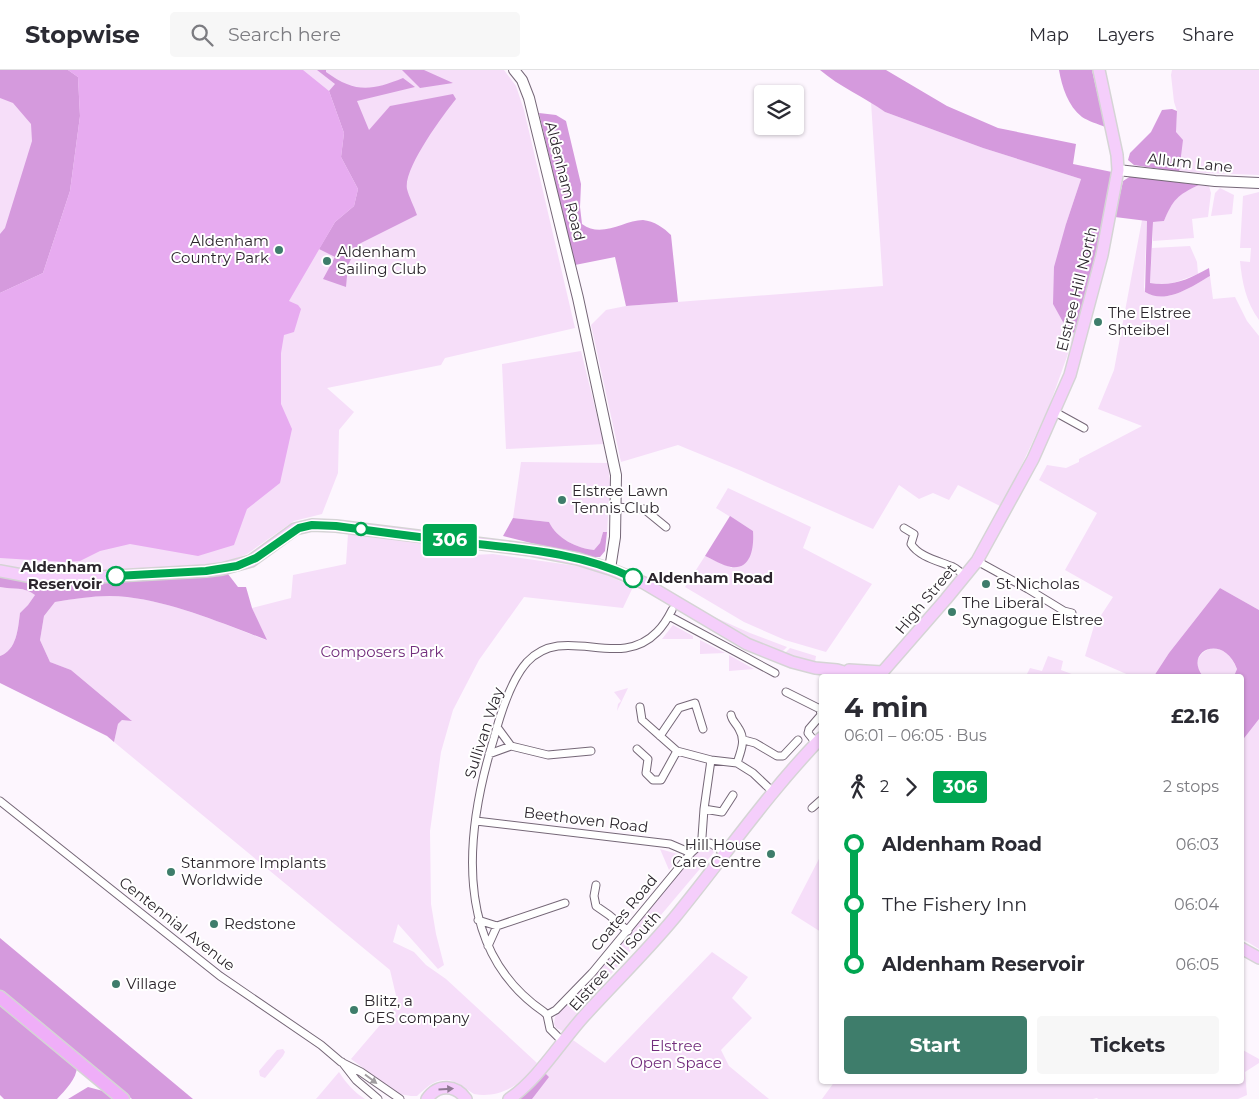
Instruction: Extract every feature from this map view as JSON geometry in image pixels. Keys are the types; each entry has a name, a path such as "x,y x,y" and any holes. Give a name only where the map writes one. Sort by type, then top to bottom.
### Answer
{"highway":[{"path":"0,997 123,1099"}],"main road":[{"name":"Elstree Hill North","path":"990,537 1033,459 1070,376 1104,247 1118,170 1118,155 1099,70"},
{"path":"0,571 38,578 61,579 222,569 251,561 295,529 312,525 336,526 531,550 578,559 610,569 644,583 747,644 780,658 814,668 881,674"},
{"name":"High Street","path":"881,674 966,576 977,561 990,537"},
{"path":"814,668 823,674"},
{"path":"837,670 850,674"},
{"path":"773,792 819,740"},
{"name":"Elstree Hill South","path":"509,1099 535,1076 562,1041 670,923 773,792"},
{"path":"1244,950 1259,958"},
{"path":"427,1099 436,1090 446,1088 456,1089 467,1098"}],"street":[{"name":"Aldenham Road","path":"514,70 522,80 529,98 578,298 616,475 615,537 610,569"},
{"name":"Allum Lane","path":"1118,170 1215,181 1259,183"},
{"path":"1055,412 1084,428"},
{"path":"616,507 644,509 666,527"},
{"path":"904,528 914,534 911,544 919,552 940,563 954,567 966,576"},
{"path":"977,561 1064,611 1072,613"},
{"name":"Sullivan Way","path":"562,1041 550,1029 546,1015 515,987 500,969 488,946 478,920 474,900 473,878 476,821 489,754 497,727 520,672 540,652 563,644 624,650 647,641 658,632 671,613 775,674"},
{"path":"786,692 819,708"},
{"path":"660,736 679,708 695,703 703,730"},
{"path":"640,707 642,720 677,752 711,760 737,763 753,773 773,792"},
{"path":"731,715 732,721 740,730 744,740 737,763"},
{"path":"819,717 808,733 819,740"},
{"path":"497,727 511,746"},
{"path":"744,740 755,743 777,756 783,756 798,740"},
{"path":"489,754 511,746 548,754 570,754 591,751"},
{"path":"637,749 648,759 646,773 652,780 661,780 677,752"},
{"path":"702,837 711,760"},
{"path":"704,809 722,812 733,795"},
{"name":"Centennial Avenue","path":"0,801 220,976 313,1039 341,1062 356,1080 378,1099"},
{"path":"812,808 819,802"},
{"name":"Beethoven Road","path":"476,821 670,844 691,853"},
{"name":"Coates Road","path":"546,1015 556,1010 592,973 691,853 702,843 706,842 724,852"},
{"path":"596,885 594,896 596,906 628,931"},
{"path":"478,920 498,926 565,903"},
{"path":"488,946 498,926"},
{"name":"Centennial Avenue","path":"341,1062 361,1072 400,1099"}],"green space":[{"name":"Aldenham Country Park","path":"0,70 504,70 516,86 524,110 575,328 445,358 441,365 327,388 354,412 339,430 338,473 322,514 294,521 247,554 219,565 40,575 0,568"},
{"path":"1172,70 1259,70 1259,175 1179,172 1175,142 1177,111 1174,102"},
{"path":"871,102 885,112 983,148 1081,179 1066,224 1063,322 1075,334 1049,407 1002,507 958,485 949,500 933,493 919,499 899,485 873,529 678,445 621,462 591,325 606,310 626,306 883,286"},
{"path":"1199,185 1209,186 1211,193 1208,217 1192,219 1194,238 1153,241 1153,222 1164,221 1177,198"},
{"path":"1220,188 1234,195 1232,214 1211,216 1215,193"},
{"path":"1259,192 1259,320 1248,299 1243,284 1240,261 1250,262 1251,248 1240,248 1243,196"},
{"path":"1142,220 1147,221 1145,292 1161,297 1170,296 1210,276 1213,299 1235,297 1247,321 1259,336 1259,610 1220,588 1169,653 1155,674 1126,674 1085,656 1094,626 1113,597 1065,570 1097,513 1039,480 1047,465 1066,468 1079,462 1079,459 1142,426 1098,409 1114,370"},
{"path":"1190,246 1197,262 1198,274 1168,285 1150,283 1152,248"},
{"path":"581,351 604,444 506,449 502,364"},
{"name":"Elstree Lawn Tennis Club","path":"521,462 608,463 610,483 607,532 603,532 600,543 594,550 568,542 557,533 549,522 513,518"},
{"path":"728,488 811,527 803,548 872,584 826,652 785,640 744,622 685,587 705,556 732,568 753,531 716,508"},
{"name":"Composers Park","path":"348,534 453,546 452,556 493,554 591,568 633,587 623,608 524,597 479,660 453,710 441,752 430,831 431,904 444,965 438,969 398,924 393,942 414,952 426,965 446,979 537,1063 518,1083 502,1092 484,1095 474,1094 456,1082 443,1080 432,1084 417,1096 399,1094 351,1059 398,1004 390,970 114,742 118,724 122,720 131,720 71,670 50,662 40,640 44,616 55,602 109,596 145,600 181,609 266,640 252,608 291,598 293,575 346,564"},
{"path":"0,587 23,589 35,595 20,613 16,638 13,644 6,653 0,656"},
{"path":"703,612 787,647 780,654 740,636"},
{"path":"673,625 693,636 693,639 662,639"},
{"path":"700,640 725,653 700,654"},
{"path":"790,648 816,656 815,662 798,660 783,655"},
{"path":"1216,648 1224,651 1237,669 1235,674 1202,674 1197,663 1202,653"},
{"path":"729,655 754,669 729,671"},
{"path":"1048,656 1063,661 1061,670 1072,674 1027,674 1030,668 1042,671"},
{"path":"628,688 617,711 618,704 621,701 614,692"},
{"path":"1258,718 1259,949 1244,940 1244,738"},
{"path":"703,847 715,851 563,1031 556,1028 554,1024 555,1017 697,851"},
{"path":"660,849 681,855 669,870"},
{"path":"819,859 819,931 791,913"},
{"name":"Elstree Open Space","path":"712,952 748,977 732,998 752,1018 721,1050 729,1066 769,1099 520,1099 547,1069 563,1046 573,1040 605,1063"},
{"path":"283,1049 285,1052 283,1056 265,1078 260,1076 259,1071 277,1050"},
{"path":"1244,1051 1259,1059 1259,1063 1245,1072 1247,1095 1238,1099 822,1099 833,1084 1244,1084"},
{"path":"339,1072 350,1087 365,1099 316,1099"}],"shaded area":[{"path":"0,70 68,70 78,77 80,116 70,191 43,273 0,293 0,234 5,228 32,141 31,124 13,103 0,98"},
{"name":"Aldenham Reservoir","path":"68,70 303,70 329,91 344,133 341,157 358,189 354,206 335,222 289,301 298,305 301,309 294,332 284,335 281,353 281,404 292,429 280,483 247,509 234,545 198,556 130,544 100,551 80,561 65,562 0,558 0,293 43,273 70,191 80,116 78,77"},
{"path":"317,70 326,70 336,79 355,87 372,87 403,78 415,87 357,101 369,130 390,106 453,94 456,99 425,142 407,180 407,189 417,215 359,244 348,265 346,287 323,279 335,257 319,249 335,222 354,206 358,189 341,157 344,133 329,91 335,84"},
{"path":"402,70 424,70 453,83 420,88"},
{"path":"820,70 886,70 947,106 998,128 1076,144 1073,164 1112,172 1099,239 1080,322 1075,334 1063,322 1053,304 1054,267 1081,179 983,148 885,112"},
{"path":"1059,70 1092,70 1105,127 1077,113 1069,102"},
{"path":"1172,109 1177,111 1176,132 1183,140 1179,172 1134,165 1128,160 1130,153 1151,132 1162,110"},
{"path":"539,113 556,115 566,121 581,184 580,207 582,224 597,230 643,220 659,225 671,235 678,302 626,306 615,257 575,265"},
{"path":"1131,176 1199,185 1177,199 1164,221 1153,222 1150,283 1174,283 1195,276 1209,268 1210,276 1170,296 1161,297 1145,292 1147,221 1115,217 1123,181"},
{"path":"730,516 753,531 750,556 743,565 738,567 725,565 705,556"},
{"path":"513,518 549,522 557,533 568,542 594,550 600,543 603,532 607,532 605,551 600,557 587,557 503,536"},
{"path":"228,574 238,587 246,587 252,608 267,640 181,609 145,600 118,596 100,596 55,602 44,616 40,640 50,662 71,670 132,721 122,720 118,724 114,742 107,736 0,683 0,656 6,653 13,644 16,638 20,613 35,595 23,589 0,587 0,576 43,583 99,583"},
{"path":"1220,588 1259,610 1259,719 1244,738 1244,674 1235,674 1237,669 1231,658 1223,651 1207,650 1201,653 1198,660 1198,667 1202,674 1155,674 1169,653"},
{"path":"0,938 193,1099 132,1099 0,990"},
{"path":"0,1006 77,1066 73,1080 57,1099 4,1099 0,1095"},
{"path":"544,1072 549,1077 532,1099 520,1099"},
{"path":"88,1087 103,1091 113,1099 68,1099"}],"bus line":[{"name":"306","path":"116,576 206,571 237,566 256,558 295,529 312,525 336,526 531,550 578,559 633,578"}],"place":[{"name":"Aldenham Country Park","path":"279,250"},
{"name":"Aldenham Sailing Club","path":"327,261"},
{"name":"The Elstree Shteibel","path":"1098,322"},
{"name":"Elstree Lawn Tennis Club","path":"562,500"},
{"name":"Aldenham Reservoir","path":"116,576"},
{"name":"Aldenham Road","path":"633,578"},
{"name":"St Nicholas","path":"986,584"},
{"name":"The Liberal Synagogue Elstree","path":"952,612"},
{"name":"Hill House Care Centre","path":"771,854"},
{"name":"Stanmore Implants Worldwide","path":"171,872"},
{"name":"Redstone","path":"214,924"},
{"name":"Village","path":"116,984"},
{"name":"Blitz, a GES company","path":"354,1010"}]}
